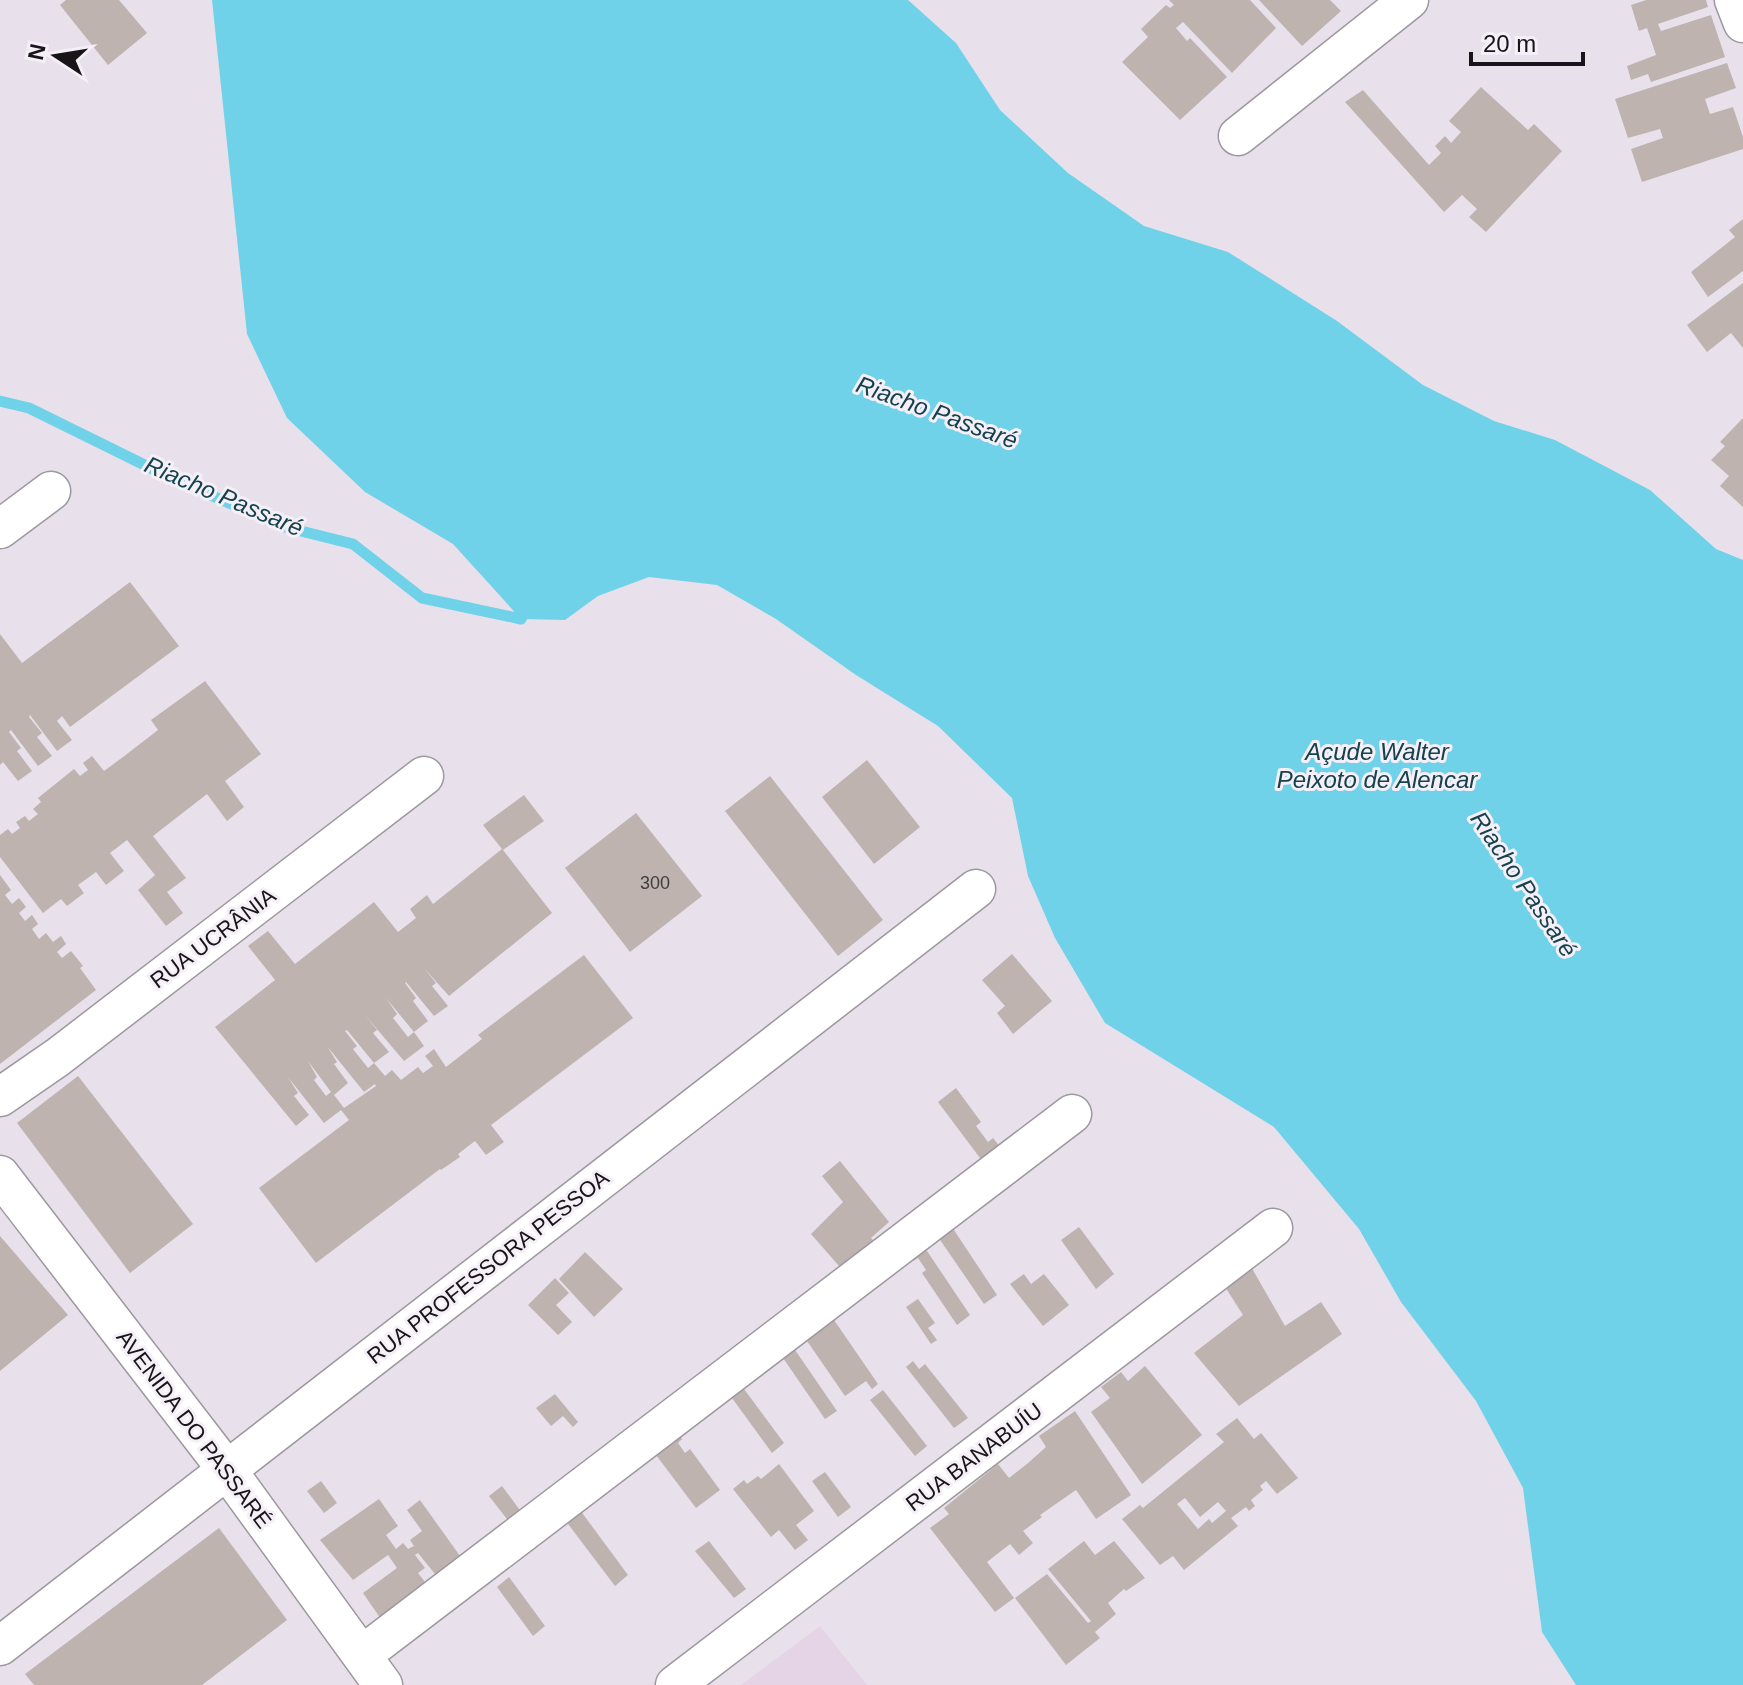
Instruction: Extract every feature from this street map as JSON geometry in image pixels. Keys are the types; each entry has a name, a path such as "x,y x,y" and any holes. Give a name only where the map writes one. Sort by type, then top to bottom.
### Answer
{"street":[{"path":"1238,136 1409,0"},
{"path":"1734,0 1743,23"},
{"path":"0,529 51,491"},
{"name":"RUA UCRÂNIA","path":"0,1097 58,1057 424,776"},
{"name":"RUA PROFESSORA PESSOA","path":"0,1646 976,889"},
{"path":"372,1670 1072,1114"},
{"name":"AVENIDA DO PASSARÉ","path":"0,1175 227,1470 372,1670"},
{"name":"RUA BANABUÍU","path":"675,1685 1273,1228"}],"shaded area":[{"path":"820,1626 867,1685 741,1685"}],"water":[{"name":"Açude Walter Peixoto de Alencar","path":"212,0 908,0 956,43 1000,110 1068,173 1144,226 1228,252 1337,321 1423,385 1494,421 1555,440 1650,490 1716,549 1743,560 1743,1685 1576,1685 1542,1632 1523,1488 1476,1401 1401,1302 1359,1229 1274,1127 1105,1023 1055,938 1028,876 1012,798 938,726 856,675 776,619 717,585 649,577 598,596 565,620 521,619 453,544 365,492 287,418 247,334"}],"building":[{"path":"66,0 119,0 147,33 108,65 60,5"},
{"path":"1169,0 1250,0 1276,28 1232,73 1183,22 1176,28 1187,41 1190,38 1227,77 1180,120 1122,62 1148,37 1141,29 1166,5 1170,8 1174,5"},
{"path":"1259,0 1330,0 1341,11 1302,46"},
{"path":"1646,0 1706,0 1708,7 1658,24 1661,31 1711,15 1725,57 1651,82 1648,74 1631,80 1627,66 1656,55 1647,28 1639,31 1631,5"},
{"path":"1727,63 1736,88 1705,99 1710,114 1733,107 1743,137 1743,149 1642,182 1631,149 1663,138 1660,129 1628,138 1615,99"},
{"path":"1481,87 1528,130 1534,124 1562,151 1486,232 1469,217 1477,209 1462,195 1444,212 1345,102 1363,90 1429,165 1441,153 1435,146 1445,136 1451,143 1461,132 1449,121"},
{"path":"1743,219 1743,271 1708,297 1691,272 1735,237 1729,230"},
{"path":"1743,283 1743,348 1731,333 1707,352 1687,325"},
{"path":"1743,418 1743,507 1720,486 1729,476 1711,460 1725,446 1720,442"},
{"path":"130,582 179,646 70,727 62,716 57,721 72,740 57,751 30,715 42,733 37,737 52,756 38,766 11,730 9,732 21,748 17,751 32,771 18,781 3,762 0,765 0,634 22,663"},
{"path":"205,681 261,754 225,781 244,807 227,821 207,794 153,836 186,878 167,892 183,913 166,926 138,890 155,875 127,840 110,853 124,871 106,885 96,872 78,885 84,893 67,906 61,899 43,913 0,857 0,835 8,829 12,834 20,828 16,822 25,816 29,821 38,814 33,809 41,802 38,798 74,769 80,776 88,770 83,763 92,756 104,771 123,757 158,730 151,720"},
{"path":"867,760 920,827 874,864 822,797"},
{"path":"770,776 883,920 838,956 725,811"},
{"path":"524,795 544,821 503,850 552,913 449,996 424,968 436,983 432,986 448,1006 434,1016 405,983 416,998 413,1001 428,1021 414,1032 424,1046 404,1061 365,1015 377,1030 373,1033 389,1052 374,1063 385,1076 392,1070 401,1080 418,1067 423,1073 433,1066 425,1056 434,1049 446,1067 482,1039 478,1035 584,955 633,1018 491,1125 504,1142 486,1155 475,1141 458,1154 460,1157 316,1263 259,1188 349,1120 341,1110 324,1123 288,1077 298,1093 294,1096 309,1115 296,1126 215,1027 275,980 248,946 268,931 295,964 374,902 398,932 416,918 410,909 427,895 433,904 502,849 483,825","holes":["386,998 414,1032 408,1037 393,1018 397,1014","345,1031 374,1063 368,1068 353,1049 357,1046","327,1046 364,1092 376,1086 344,1108 334,1095 348,1083 334,1064 337,1062","308,1061 331,1092 326,1096 314,1080 317,1077"]},
{"path":"636,813 702,896 630,952 565,868"},
{"path":"0,875 11,890 5,895 12,904 19,898 26,907 19,913 25,921 32,915 38,924 32,929 39,939 46,933 53,942 61,936 66,944 57,952 62,958 71,951 96,990 0,1064"},
{"path":"1012,954 1052,1001 1013,1034 997,1013 1005,1006 982,980"},
{"path":"78,1076 193,1224 130,1273 17,1123"},
{"path":"956,1088 981,1122 976,1126 988,1142 993,1138 1001,1148 983,1162 938,1102"},
{"path":"840,1161 889,1222 871,1238 879,1247 846,1274 811,1234 843,1202 822,1176"},
{"path":"948,1221 997,1295 984,1304 934,1231"},
{"path":"1079,1227 1114,1274 1096,1289 1061,1240"},
{"path":"0,1236 68,1315 0,1371"},
{"path":"921,1242 970,1315 957,1325 922,1273 926,1270 918,1258 913,1261 907,1252"},
{"path":"585,1252 623,1289 594,1317 559,1279"},
{"path":"1250,1265 1285,1326 1321,1302 1342,1334 1239,1406 1194,1353 1243,1315 1222,1282"},
{"path":"1024,1274 1031,1284 1044,1274 1069,1305 1043,1326 1010,1284"},
{"path":"555,1278 569,1293 556,1305 572,1322 558,1335 528,1305"},
{"path":"918,1299 935,1323 928,1328 937,1340 931,1344 906,1307"},
{"path":"834,1320 878,1384 872,1389 866,1381 845,1396 805,1338"},
{"path":"793,1347 837,1411 825,1419 781,1355"},
{"path":"913,1361 919,1369 925,1364 968,1418 954,1428 906,1367"},
{"path":"1145,1366 1202,1435 1142,1484 1091,1412 1110,1398 1101,1387 1121,1372 1128,1381"},
{"path":"744,1389 784,1443 772,1453 732,1398"},
{"path":"883,1390 927,1446 915,1456 870,1400"},
{"path":"555,1394 578,1422 573,1427 563,1416 551,1426 536,1408"},
{"path":"1075,1411 1131,1495 1096,1519 1076,1490 1040,1515 1042,1517 1023,1531 1033,1543 1019,1555 1010,1544 987,1562 1014,1598 995,1612 930,1528 949,1514 944,1508 998,1464 1009,1478 1027,1464 1046,1447 1039,1436"},
{"path":"1237,1418 1254,1439 1261,1433 1298,1478 1277,1494 1266,1481 1260,1486 1263,1490 1251,1500 1255,1506 1249,1511 1246,1507 1231,1518 1238,1526 1184,1570 1173,1556 1160,1565 1122,1519 1140,1505 1143,1508 1224,1442 1216,1434","holes":["1185,1498 1200,1517 1218,1502 1226,1511 1212,1523 1209,1519 1198,1529 1177,1504"]},
{"path":"677,1432 682,1439 678,1443 685,1453 690,1449 720,1490 696,1508 653,1451"},
{"path":"779,1464 814,1511 796,1525 808,1540 795,1550 779,1530 771,1537 733,1489 744,1480 747,1484 758,1476 761,1479"},
{"path":"825,1472 851,1507 838,1517 812,1481"},
{"path":"321,1481 337,1503 324,1513 307,1491"},
{"path":"502,1486 522,1513 510,1523 489,1496"},
{"path":"379,1499 398,1526 386,1535 396,1549 403,1543 408,1549 414,1546 410,1540 422,1531 407,1510 420,1500 465,1563 383,1622 363,1593 397,1568 388,1555 353,1580 320,1540","holes":["418,1553 435,1574 425,1582 418,1573 425,1568 415,1555"]},
{"path":"577,1506 628,1575 615,1586 562,1516"},
{"path":"219,1528 287,1620 202,1685 34,1685 25,1674"},
{"path":"709,1541 746,1589 734,1598 695,1551"},
{"path":"1084,1541 1095,1555 1114,1541 1145,1578 1126,1591 1124,1589 1108,1603 1116,1614 1095,1632 1100,1638 1066,1665 1015,1598 1047,1574 1088,1623 1091,1621 1048,1569"},
{"path":"509,1577 545,1626 533,1636 497,1587"}],"waterway":[{"name":"Riacho Passaré","path":"0,401 29,408 173,479 285,527 353,544 422,598 521,619 526,609"}]}
